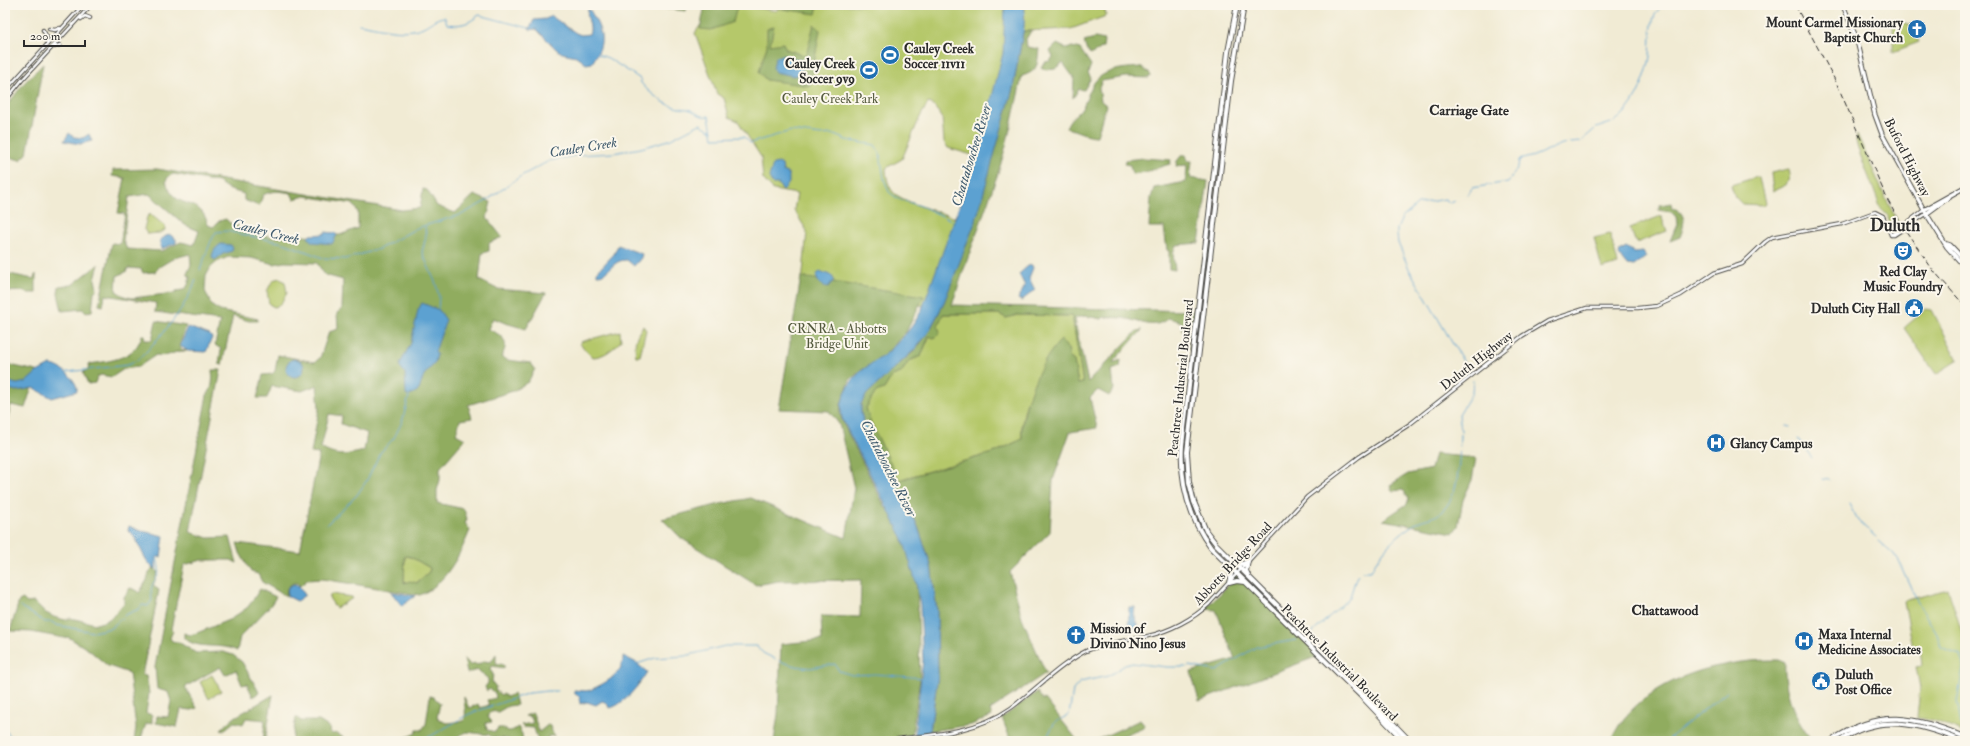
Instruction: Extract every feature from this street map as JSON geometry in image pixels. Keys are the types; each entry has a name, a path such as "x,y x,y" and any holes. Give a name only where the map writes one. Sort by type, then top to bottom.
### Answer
{"highway":[{"name":"Peachtree Industrial Boulevard","path":"1237,5 1227,59 1182,446 1184,486 1192,515 1200,531 1212,548 1226,562 1253,582 1330,658 1410,741"},
{"name":"Peachtree Industrial Boulevard","path":"1244,5 1233,70 1187,452 1189,482 1196,510 1206,531 1231,560 1247,583 1365,700 1404,741"},
{"path":"1231,560 1238,564 1248,561 1246,571 1253,582"},
{"path":"1226,562 1231,574 1228,583"},
{"path":"1228,583 1236,580 1247,583"},
{"path":"1831,741 1863,725 1892,718 1925,721 1965,737"},
{"path":"1840,741 1864,729 1895,723 1923,726 1962,741"}],"main road":[{"path":"5,91 46,44 83,5"},
{"path":"5,101 38,62 91,5"},
{"name":"Buford Highway","path":"1842,5 1859,46 1877,120 1925,212 1952,253 1965,264"},
{"path":"66,32 83,17 90,18"},
{"path":"49,29 56,30 64,26"},
{"path":"43,30 47,37 46,44"},
{"path":"38,62 57,45 60,45"},
{"path":"1888,227 1894,229 1902,226 1965,187"},
{"name":"Duluth Highway","path":"1384,441 1415,420 1531,329 1555,317 1587,308 1638,308 1657,306 1681,295 1714,273 1742,264 1772,237 1842,224 1870,213 1877,212 1883,216 1888,227"},
{"path":"1891,236 1925,212"},
{"path":"1891,236 1902,226"},
{"path":"1888,227 1891,236"},
{"name":"Buford Highway","path":"1947,244 1950,245 1965,264"},
{"path":"1192,359 1198,360"},
{"name":"Abbotts Bridge Road","path":"880,741 966,728 995,718 1086,651 1105,645 1154,634 1176,626 1199,613 1239,572 1307,497 1354,460 1384,441"}],"green space":[{"path":"634,5 687,5 686,11"},
{"path":"705,5 818,5 816,14 776,8 737,7 733,22 711,30 700,29"},
{"name":"Cauley Creek Park","path":"714,5 738,5 776,11 783,5 1010,5 1010,23 979,157 948,148 944,142 942,117 932,104 928,103 920,117 902,159 886,168 890,187 898,196 905,200 958,219 925,306 802,283 807,231 794,210 797,194 773,190 763,179 761,157 738,121 729,117 724,98 717,94 695,33"},
{"path":"1025,5 1104,5 1106,16 1071,29 1023,31"},
{"path":"1893,19 1911,25 1919,42 1893,52"},
{"path":"814,24 820,30 810,86 766,80 759,72 767,46 767,29 774,26 770,45 783,43 786,49 806,56"},
{"path":"1023,31 1031,31 1026,39 1027,47 1039,49 1037,63 1032,72 1022,76 998,173 952,305 1193,311 1189,349 1189,332 1183,330 1182,322 1168,318 1158,324 1148,324 1121,318 1104,317 1102,319 1085,316 1075,318 1076,325 1074,325 1072,316 1017,315 1006,318 999,314 943,314 938,326 940,332 934,338 929,336 921,356 909,361 901,373 892,376 884,389 876,392 866,408 870,421 899,480 996,452 1022,439 1024,414 1032,386 1045,360 1061,340 1068,349 1070,358 1074,361 1078,384 1083,383 1074,327 1076,327 1088,382 1137,331 1142,330 1112,363 1121,360 1120,367 1112,370 1114,389 1109,396 1098,390 1090,398 1097,428 1070,432 1053,480 1050,532 1010,572 1022,618 1046,673 990,710 992,716 971,725 930,731 938,675 937,611 931,565 917,524 864,423 861,407 866,394 878,381 907,358 918,347 930,330 943,305 1013,88"},
{"path":"1095,38 1104,40 1103,47 1091,55 1086,49 1084,41"},
{"path":"1057,44 1067,49 1072,47 1080,49 1091,65 1088,73 1091,78 1084,90 1079,89 1073,98 1074,78 1063,63 1055,69 1046,70 1041,67 1045,62 1050,61 1053,57 1050,51"},
{"path":"43,64 27,154 20,160 5,156 5,108 24,83"},
{"path":"1142,67 1151,75 1149,78 1126,77 1102,81 1099,88 1101,101 1106,105 1097,136 1066,128 1071,119 1083,107 1096,80 1114,70"},
{"path":"1857,134 1899,224 1895,227 1890,225 1888,216 1881,209 1858,149 1856,141"},
{"path":"1182,155 1186,155 1188,161 1192,161 1190,178 1208,181 1199,243 1176,245 1173,253 1175,270 1169,269 1169,251 1167,250 1164,227 1149,227 1151,198 1154,188 1186,182 1187,165 1176,166 1177,161"},
{"path":"1144,158 1171,160 1170,164 1132,174 1130,165 1124,164 1125,160"},
{"path":"157,169 402,210 420,208 423,189 427,190 437,206 455,213 474,195 491,202 487,218 502,237 489,243 489,251 482,253 479,280 497,289 546,293 526,329 493,318 488,329 504,339 505,347 501,357 507,360 531,363 535,369 528,382 513,391 468,405 472,418 460,420 456,434 465,439 440,468 437,503 464,509 467,519 465,523 470,530 457,558 437,584 420,595 322,579 307,580 300,586 297,583 293,583 287,588 286,596 262,582 258,574 251,572 240,553 237,543 300,551 319,454 311,453 319,409 317,385 302,391 272,386 267,398 257,398 263,375 272,374 275,371 278,355 315,362 320,358 329,332 338,329 337,313 342,309 343,280 325,275 317,263 284,262 274,264 251,258 228,257 217,262 211,267 206,276 205,291 212,306 220,311 258,319 257,321 249,321 233,316 222,365 219,364 221,349 215,345 220,321 155,312 156,303 105,295 103,306 99,305 112,243 120,244 125,214 118,213 125,178 112,176 113,170","holes":["173,174 218,182 230,190 244,194 244,200 259,206 263,195 277,191 291,193 294,199 305,196 353,204 358,212 358,228 340,235 272,237 252,232 230,223 226,219 219,221 213,227 208,225 204,215 199,209 175,197 170,191 166,181 168,177","149,194 185,225 199,231 194,245 181,242 162,251 127,249 123,241 129,197","190,254 191,265 187,274 190,277 188,285 183,290 176,291 175,293 132,298 124,296 116,291 117,276 126,272 128,268 141,269 143,273 155,272 159,267 174,258","329,414 342,416 341,424 367,433 364,451 342,455 321,448","405,556 411,557 430,568 429,572 417,583 410,581 404,583"]},
{"path":"1789,169 1790,175 1786,185 1773,191 1771,173"},
{"path":"1757,177 1759,178 1765,203 1763,205 1742,204 1735,197 1731,185"},
{"path":"1671,203 1672,208 1680,212 1682,215 1684,223 1680,237 1670,241 1677,224 1676,217 1671,212 1658,210 1660,205"},
{"path":"150,214 165,226 165,230 160,233 147,234 144,229 147,217"},
{"path":"1661,216 1667,231 1636,243 1630,228"},
{"path":"1610,234 1618,264 1602,269 1594,238"},
{"path":"99,264 95,279 97,289 94,292 92,311 87,312 82,309 62,311 58,294 59,286 72,285"},
{"path":"5,273 33,279 36,274 36,293 26,293 24,291 5,292"},
{"name":"CRNRA - Abbotts Bridge Unit","path":"801,277 924,296 906,332 880,360 860,371 850,380 841,404 840,414 885,507 895,517 903,541 912,558 917,588 920,679 912,735 913,741 774,741 778,714 781,644 822,640 821,616 860,617 861,580 779,581 756,585 681,538 662,519 720,504 751,498 846,538 854,488 839,424 829,411 779,409"},
{"path":"279,278 285,282 287,293 280,305 274,307 269,304 267,291 273,280"},
{"path":"1926,309 1932,310 1958,360 1936,374 1904,328"},
{"path":"942,314 999,314 1006,318 1017,315 1072,316 1083,383 1078,384 1074,361 1070,358 1068,349 1060,341 1033,387 1024,412 1022,439 996,452 898,480 870,421 866,408 876,391 884,389 892,376 901,373 909,361 921,356 930,335 938,326"},
{"path":"156,321 186,326 179,346 182,350 187,351 165,356 156,355 138,367 124,369 112,377 101,375 97,377 95,383 88,384 83,373 88,369 89,364 113,360 128,354 139,343 142,335 144,335 145,340 152,340"},
{"path":"643,326 646,330 640,356 636,356 636,340"},
{"path":"620,331 621,341 611,350 600,356 592,357 580,344 580,342"},
{"path":"5,364 37,371 25,408 11,405 6,426"},
{"path":"212,370 221,370 190,532 208,538 230,537 237,563 231,560 202,560 184,565 171,629 173,631 170,638 172,641 180,643 196,653 223,652 233,655 242,662 259,692 253,697 247,684 242,685 236,670 225,675 220,667 185,687 197,708 192,710 181,709 177,727 156,723 157,716 168,717 171,701 168,692 157,689 155,667 207,395 212,383"},
{"path":"1435,454 1476,458 1472,480 1463,500 1458,526 1453,533 1383,520 1407,504 1409,498 1403,490 1392,491 1390,485 1408,474 1431,469"},
{"path":"405,556 411,557 430,568 429,572 416,583 404,583"},
{"path":"153,568 158,572 153,586 159,590 142,675 146,676 149,693 146,713 152,715 152,723 146,724 140,741 134,741 136,727 129,673 108,666 89,650 68,637 64,638 31,632 10,631 19,601 23,599 27,603 34,602 44,612 54,617 65,620 70,618 96,624 106,621 112,617 124,603 124,597 130,588 139,593 147,580 149,572"},
{"path":"1239,573 1306,637 1321,655 1199,701 1191,672 1235,659 1216,610 1203,609 1219,595"},
{"path":"260,589 276,597 270,606 240,637 237,651 230,648 196,644 184,638 184,633 190,635 197,633 231,619 248,607"},
{"path":"1948,589 1965,642 1965,733 1932,720 1917,718 1920,688 1916,667 1922,666 1920,647 1913,648 1904,601"},
{"path":"331,594 353,598 336,608 329,598"},
{"path":"496,654 496,663 504,665 504,668 492,666 490,669 493,674 492,682 496,687 495,690 501,695 503,694 507,697 514,693 517,705 508,706 498,712 493,711 488,714 488,717 492,722 486,723 487,730 495,732 498,728 503,728 510,731 518,727 522,734 523,741 511,741 509,739 467,732 458,736 456,741 398,741 416,733 417,730 422,730 426,724 430,696 434,697 440,703 437,718 446,723 464,721 464,697 469,708 478,704 480,708 489,705 487,700 496,698 495,693 490,689 487,691 485,687 488,683 488,679 478,670 467,673 464,658 471,666 474,663 477,665 484,661 491,662"},
{"path":"1779,660 1785,663 1788,694 1796,715 1813,741 1611,741 1629,712 1642,700 1674,681 1690,674 1731,664 1751,661"},
{"path":"212,675 221,691 209,699 200,682"},
{"path":"1037,692 1043,700 1045,699 1078,741 1011,741 1002,718"},
{"path":"273,695 265,741 263,741 265,720 246,718 243,724 234,722 224,730 221,729 235,717"},
{"path":"533,713 539,732 549,724 554,736 548,736 548,741 538,741 534,728 523,727 521,725 533,723 531,717 525,716"},
{"path":"296,717 301,721 319,721 330,728 329,732 333,734 336,733 349,741 292,741"},
{"path":"1140,720 1145,726 1120,737 1115,741 1094,741"}],"water":[{"path":"1005,5 1025,5 1024,27 1013,88 976,220 943,305 927,335 913,351 867,394 861,404 861,413 864,423 917,524 931,565 937,611 938,675 930,731 931,741 915,741 915,728 923,660 920,605 916,583 903,539 843,421 841,406 846,392 854,378 865,368 888,352 898,342 911,327 922,309 976,160 1003,53"},
{"path":"588,9 590,10 600,30 601,36 600,48 592,63 586,64 576,56 562,53 536,29 529,29 534,20 546,19 551,16 576,33 581,35 589,34 590,28 587,15"},
{"path":"782,55 801,60 803,65 801,74 794,76 775,72 773,68 775,58"},
{"path":"69,133 74,137 83,138 89,134 92,141 80,144 64,141"},
{"path":"779,163 782,165 783,171 789,174 789,183 784,190 781,189 779,184 772,184 769,177 773,164"},
{"path":"325,232 335,233 337,235 332,244 312,242 308,237 310,235 324,234"},
{"path":"169,234 176,239 176,243 161,249 160,240"},
{"path":"221,244 231,245 233,248 232,251 223,254 215,260 212,258 213,254 216,248"},
{"path":"618,245 642,254 641,258 634,266 627,260 622,260 605,273 597,275 597,272 614,254"},
{"path":"1626,247 1635,253 1643,252 1646,257 1634,266 1627,265 1619,255 1620,251"},
{"path":"1032,265 1033,268 1029,278 1035,290 1021,301 1018,299 1025,286 1019,274 1028,266"},
{"path":"820,271 832,276 834,280 828,287 823,286 818,281 816,276"},
{"path":"422,303 439,310 446,320 435,352 437,354 435,363 424,375 419,390 409,396 406,395 405,373 400,368 400,364 411,343 418,310"},
{"path":"188,327 210,335 212,338 206,352 188,351 180,346"},
{"path":"295,359 301,362 304,368 301,374 295,377 289,374 286,368 289,362"},
{"path":"50,365 63,370 68,374 75,382 77,391 52,398 34,388 16,391 6,388 10,382 17,384 26,382 37,372"},
{"path":"129,526 138,530 164,536 161,557 156,557 156,570 147,561 136,539 128,530"},
{"path":"294,584 299,586 305,595 297,601 287,596 288,587"},
{"path":"392,592 415,596 402,606"},
{"path":"1129,607 1135,607 1134,615 1140,629 1128,632"},
{"path":"623,656 635,662 647,672 640,683 625,699 614,707 609,708 607,703 602,701 596,705 587,702 580,704 580,697 575,694 574,690 588,691 612,678 620,668"}],"waterway":[{"path":"1614,122 1627,111 1641,87 1649,62 1652,23 1658,10 1664,5"},
{"path":"359,24 389,30 404,31 422,28 441,17 445,17 447,24 456,25 464,24 479,15 529,28"},
{"name":"Cauley Creek","path":"597,54 608,58 642,80 640,81 642,85 654,96 664,102 674,107 691,110 702,116 709,116 713,138 744,137 750,143 791,131 821,135 832,134 846,140 875,145 880,153 884,179 889,192 898,199 921,206 955,222"},
{"path":"1468,195 1472,188 1508,182 1518,167 1519,160 1534,156 1562,144 1580,142 1596,128 1611,123"},
{"name":"Cauley Creek","path":"200,270 216,232 227,231 284,243 323,258 345,259 379,249 417,228 463,214 486,201 521,176 549,161 577,155 613,153 641,148 669,140 700,124 712,131"},
{"path":"1455,201 1450,203 1445,199 1418,204 1402,218 1397,229 1397,235 1398,243 1410,271 1470,373"},
{"path":"425,227 426,237 422,252 436,284 439,297 438,309"},
{"name":"Cauley Creek","path":"67,372 128,365 136,361 161,336 173,321 188,298 196,280"},
{"path":"1461,431 1459,414 1472,393 1473,381"},
{"path":"327,524 357,495 367,480 380,453 394,438 402,422 409,396"},
{"path":"1787,426 1791,427"},
{"path":"1363,571 1371,571 1385,549 1405,530 1420,521 1438,515 1447,506 1452,497 1458,476 1460,434"},
{"path":"1798,439 1812,458"},
{"path":"1823,479 1829,480"},
{"path":"1849,504 1858,521 1876,537"},
{"path":"1878,541 1895,556 1900,564 1917,601 1937,634 1941,647 1961,656 1964,664 1957,702 1962,728"},
{"path":"21,607 45,622 52,622 56,625 93,632 111,628 125,615 139,609 142,605 148,606 152,600 152,585 159,573 157,556"},
{"path":"1310,635 1350,597 1358,575"},
{"path":"1189,666 1217,671 1256,647 1296,640"},
{"path":"637,664 655,658 685,656 725,646 757,646 763,653 775,659"},
{"path":"779,661 795,666 810,668 835,664 839,671 852,675 875,674 923,678"},
{"path":"1045,741 1055,722 1069,715 1073,690 1080,682 1108,676 1125,665 1132,663 1167,667 1186,667"},
{"path":"417,741 431,736 469,714 529,693 557,691"},
{"path":"1666,741 1727,691"},
{"path":"5,730 15,741"}],"railway":[{"path":"1795,5 1836,82 1888,201 1901,224 1933,270 1965,306"}],"place":[{"name":"Mount Carmel Missionary Baptist Church","path":"1917,29"},
{"name":"Cauley Creek Soccer 11v11","path":"890,55"},
{"name":"Cauley Creek Soccer 9v9","path":"869,70"},
{"name":"Red Clay Music Foundry","path":"1903,251"},
{"name":"Duluth City Hall","path":"1914,308"},
{"name":"Glancy Campus","path":"1716,443"},
{"name":"Mission of Divino Nino Jesus","path":"1076,635"},
{"name":"Maxa Internal Medicine Associates","path":"1804,641"},
{"name":"Duluth Post Office","path":"1821,681"}],"district":[{"name":"Carriage Gate","path":"1469,110"},
{"name":"Duluth","path":"1895,225"},
{"name":"Chattawood","path":"1665,610"}],"water label":[{"name":"Chattahoochee River","path":"971,155"},
{"name":"Chattahoochee River","path":"889,468"}]}
